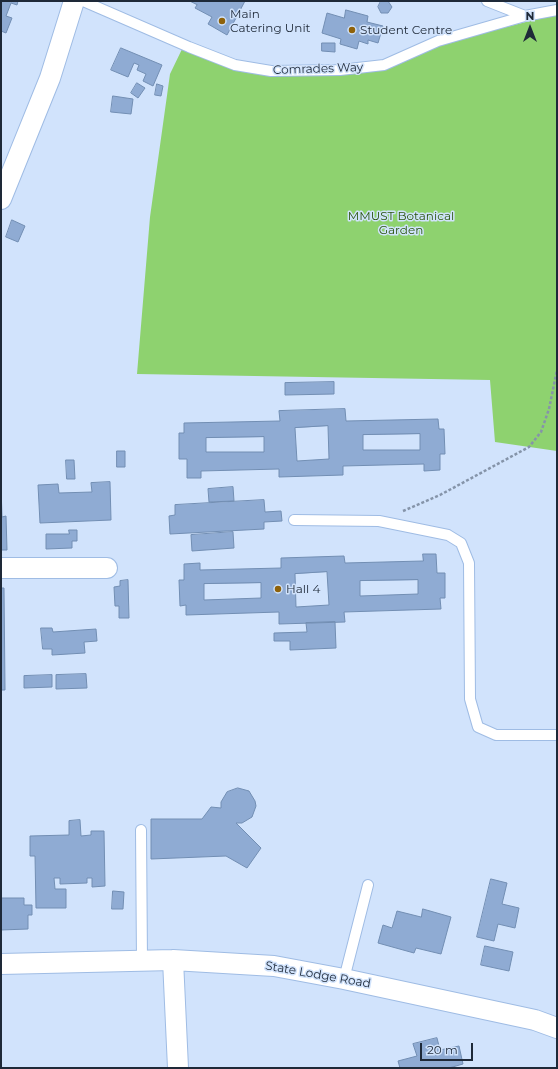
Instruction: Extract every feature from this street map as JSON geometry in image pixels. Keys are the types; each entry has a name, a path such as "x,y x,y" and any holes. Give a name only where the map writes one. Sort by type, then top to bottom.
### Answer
{"street":[{"path":"1,199 50,78 74,1"},
{"path":"1,568 107,568"},
{"path":"173,960 178,1068"},
{"name":"State Lodge Road","path":"1,964 142,962 173,960 274,966 344,979 535,1020 557,1028"}],"lane":[{"name":"Comrades Way","path":"83,1 189,47 235,65 271,71 340,70 384,66 438,41 525,16 557,10"},
{"path":"487,1 525,16"},
{"path":"294,520 379,521 448,534 461,543 469,563 470,699 478,727 496,735 557,735"},
{"path":"141,830 142,962"},
{"path":"344,979 368,885"}],"path":[{"path":"379,521 440,494 529,447 541,432 549,409 557,370"}],"green space":[{"name":"MMUST Botanical Garden","path":"557,14 557,451 495,442 490,380 137,374 150,217 170,74 184,45 235,66 341,73 440,44"}],"building":[{"path":"1,1 18,1 17,5 11,3 6,16 12,18 6,33 1,31"},
{"name":"Main Catering Unit","path":"190,1 245,1 227,35 208,24 212,17 195,8 197,5"},
{"path":"381,1 388,1 392,7 388,13 381,13 378,7"},
{"name":"Student Centre","path":"346,10 368,16 367,22 383,26 378,43 368,40 368,44 359,41 357,49 340,44 341,39 322,33 327,13 344,18"},
{"path":"322,43 335,43 335,52 322,51"},
{"path":"121,48 162,65 153,86 143,81 146,74 137,70 139,65 134,63 128,77 111,70"},
{"path":"137,83 145,88 138,98 131,93"},
{"path":"157,84 163,86 161,96 155,95"},
{"path":"113,96 133,99 131,114 111,112"},
{"path":"12,220 25,226 18,242 6,237"},
{"path":"334,382 334,394 285,395 285,383"},
{"path":"345,409 346,421 438,419 439,429 444,429 445,454 440,454 440,470 424,471 424,464 343,466 343,475 279,477 279,469 201,471 201,478 187,478 187,459 179,459 179,433 184,433 184,423 280,421 279,411","holes":["328,426 329,459 297,461 295,428","420,434 420,450 363,450 363,435","264,437 264,452 206,452 206,438"]},
{"path":"117,451 125,451 125,467 117,467"},
{"path":"66,460 74,460 75,479 67,479"},
{"path":"110,482 111,520 40,523 38,485 58,484 59,493 92,492 91,483"},
{"path":"1,487 2,517 6,516 7,550 1,550"},
{"path":"233,487 234,501 209,502 208,489"},
{"path":"264,500 265,512 281,511 282,521 264,522 264,529 170,534 169,516 175,515 175,505"},
{"path":"69,530 77,530 77,541 72,541 72,548 46,549 46,534 69,534"},
{"path":"233,532 234,548 192,551 191,535"},
{"name":"Hall 4","path":"423,554 436,554 437,573 445,573 445,598 440,598 441,609 344,612 345,622 279,624 279,612 186,615 186,605 180,606 179,580 184,580 184,564 200,563 200,570 281,568 281,558 344,556 345,563 423,561","holes":["327,572 329,605 296,607 295,574","418,580 418,594 360,596 360,581","261,583 261,598 204,600 204,584"]},
{"path":"128,580 129,618 119,618 119,606 115,606 114,587 120,586 120,581"},
{"path":"1,588 4,588 5,690 1,690"},
{"path":"335,622 336,648 290,650 290,641 274,641 274,633 307,632 306,623"},
{"path":"41,628 52,628 53,632 96,629 97,641 84,642 85,653 52,655 52,649 43,649"},
{"path":"86,674 87,688 56,689 56,675"},
{"path":"52,675 52,687 24,688 24,676"},
{"path":"238,788 249,791 255,801 256,806 252,817 242,823 236,823 261,848 247,868 226,856 151,859 151,819 202,819 211,807 221,808 221,802 227,792"},
{"path":"80,820 81,836 91,835 91,831 104,831 105,886 92,887 92,878 87,878 87,883 60,884 60,878 54,878 55,889 66,889 66,908 36,908 35,856 30,856 30,836 69,835 69,821"},
{"path":"491,879 507,883 502,904 519,908 515,928 498,924 494,941 477,937"},
{"path":"113,891 124,892 123,909 112,909"},
{"path":"1,898 24,898 24,905 32,905 32,915 28,915 28,929 1,930"},
{"path":"423,909 451,917 441,954 416,948 414,953 378,943 383,925 392,928 397,911 421,917"},
{"path":"485,946 513,952 509,971 481,965"},
{"path":"437,1038 440,1050 459,1046 463,1064 449,1068 400,1068 398,1061 417,1056 413,1044"}],"place":[{"name":"Main Catering Unit","path":"222,21"},
{"name":"Student Centre","path":"352,30"},
{"name":"Hall 4","path":"278,589"}]}
